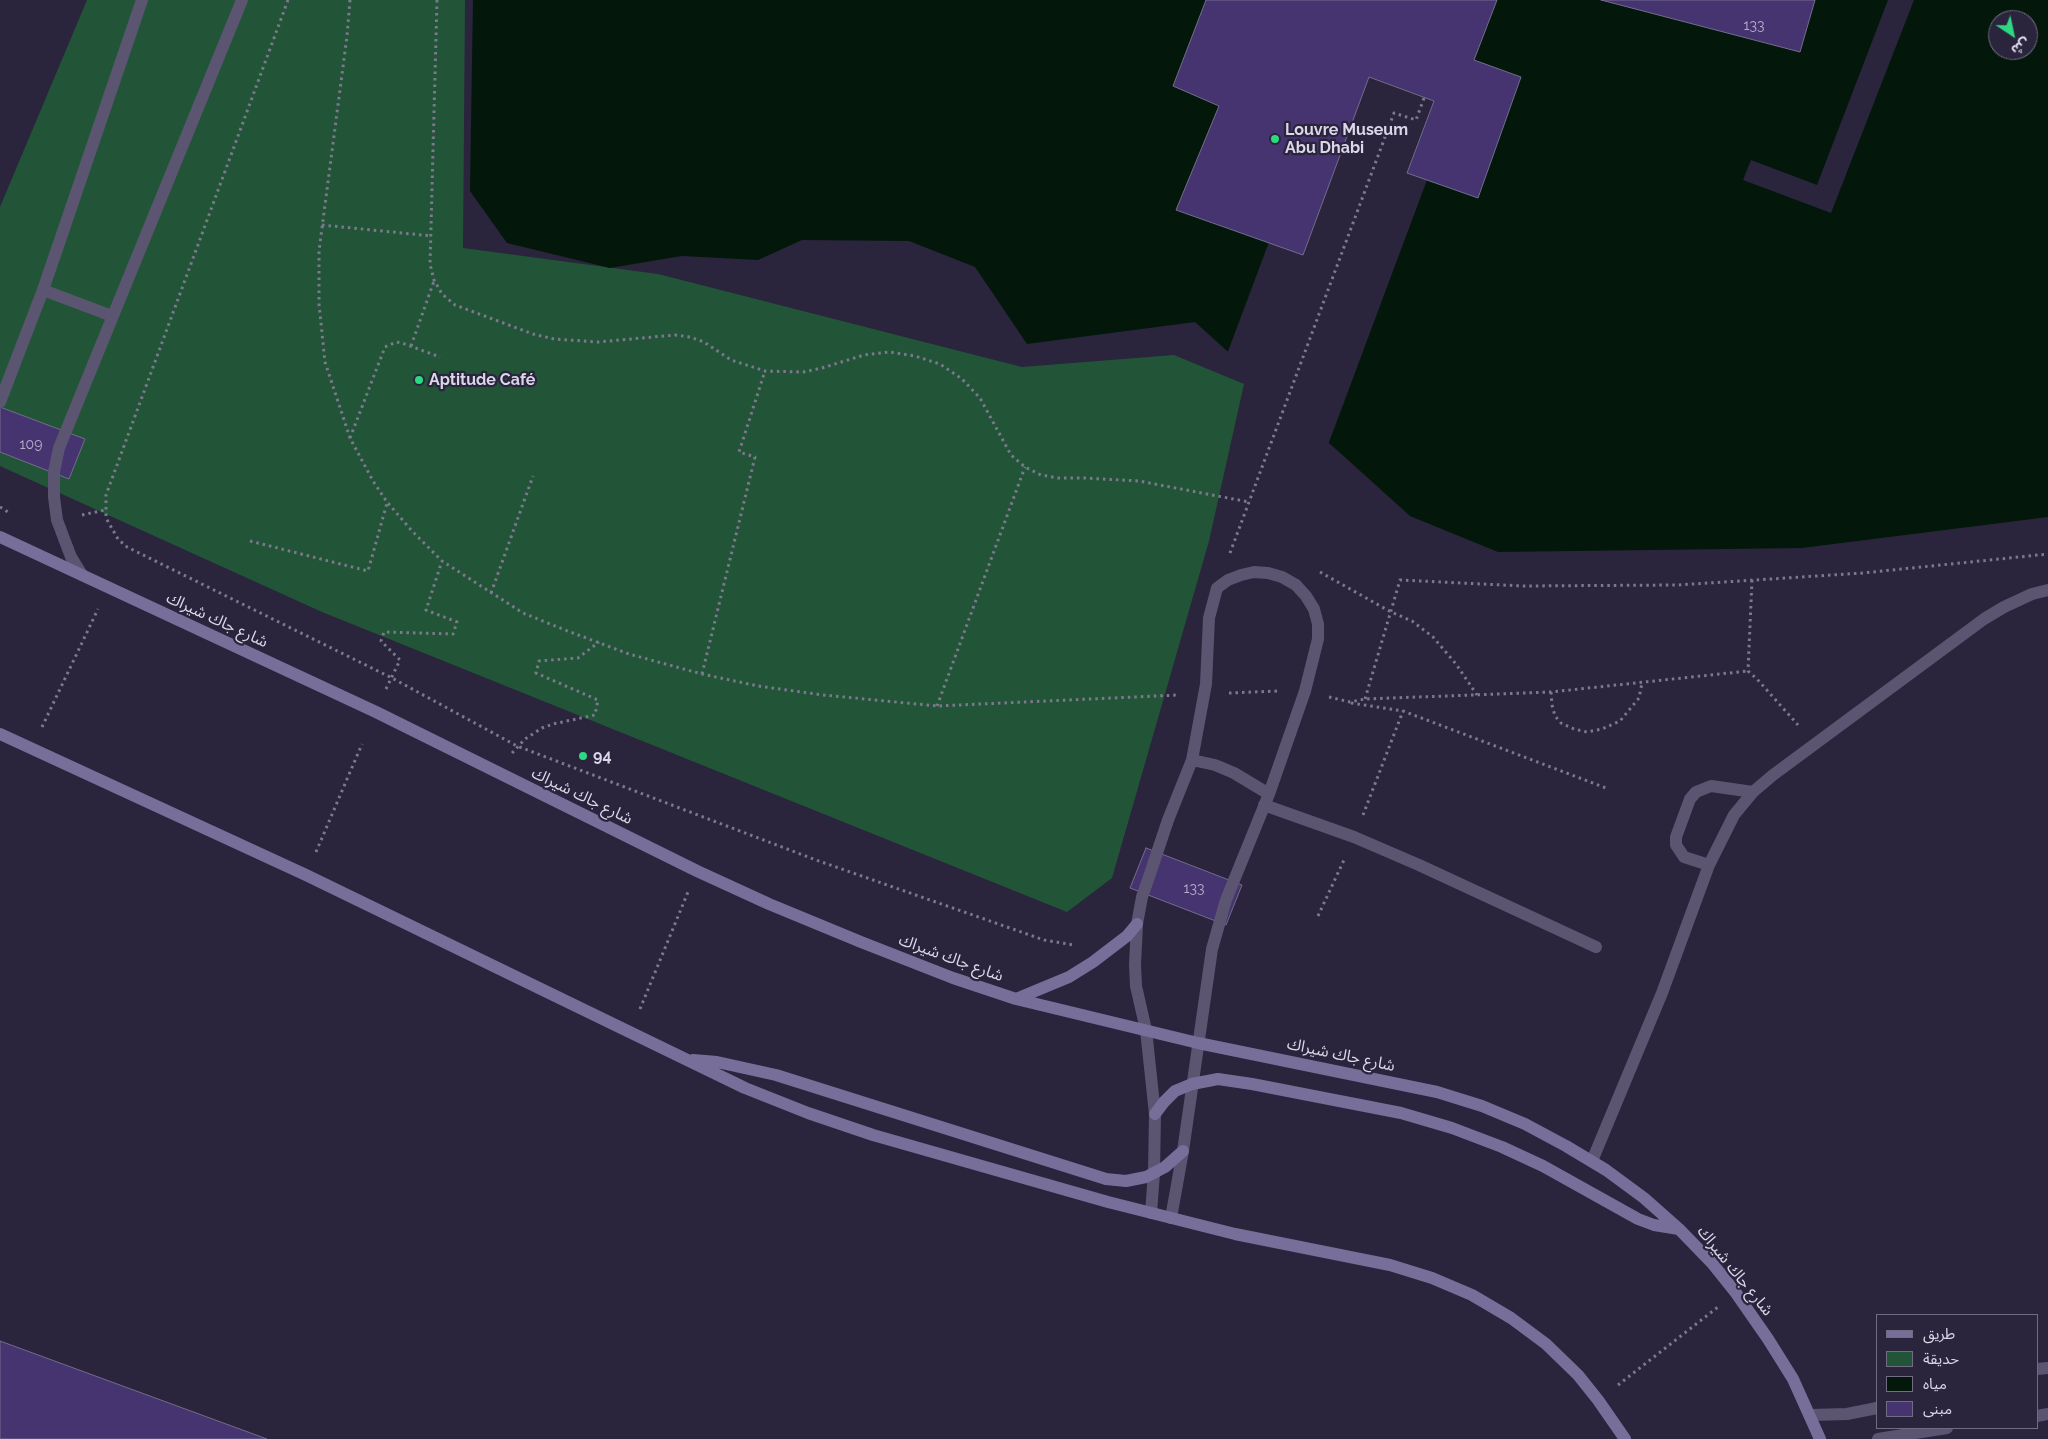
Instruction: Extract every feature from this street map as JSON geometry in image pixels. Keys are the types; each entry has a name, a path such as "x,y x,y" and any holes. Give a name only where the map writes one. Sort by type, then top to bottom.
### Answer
{"street":[{"path":"0,402 43,290 142,0"},
{"path":"82,574 71,557 57,520 54,472 59,448 242,0"},
{"path":"43,290 112,316"},
{"name":"شارع جاك شيراك","path":"0,537 376,712 697,871 769,904 953,978 1016,999 1198,1043 1438,1092 1482,1106 1525,1124 1592,1161 1644,1198 1679,1229 1712,1263 1736,1293 1783,1363 1811,1415 1820,1439"},
{"path":"1151,1213 1155,1114 1146,1030 1140,1008 1136,979 1135,944 1137,924 1142,897 1153,862 1192,760 1208,662 1211,604 1217,588 1228,580 1254,572 1268,573 1282,577 1296,585 1306,596 1314,609 1318,624 1318,639 1305,691 1218,924 1212,949 1183,1151 1171,1218"},
{"path":"1592,1161 1662,992 1709,865 1734,815 1752,792 1984,619 2032,594 2048,590"},
{"path":"0,734 306,875 745,1088 872,1135 1151,1213 1235,1234 1390,1265 1432,1278 1472,1295 1511,1318 1546,1344 1578,1375 1625,1439"},
{"path":"1192,760 1215,765 1234,772 1266,799 1364,841 1596,947"},
{"path":"1709,865 1684,857 1676,845 1676,837 1690,798 1696,792 1711,786 1752,792"},
{"path":"1016,999 1043,989 1085,967 1111,949 1137,924"},
{"path":"683,1059 717,1062 776,1075 1106,1179 1137,1180 1154,1173 1174,1160 1183,1151"},
{"path":"1155,1114 1175,1091 1192,1084 1218,1080 1232,1080 1401,1113 1452,1128 1502,1147 1559,1175 1638,1220 1679,1229"},
{"path":"1811,1415 1847,1414 1876,1408"},
{"path":"1878,1439 1941,1429"}],"path":[{"path":"288,0 106,495 106,518 118,539 127,547 392,678 518,746 825,863 1044,940 1082,947"},
{"path":"350,0 319,251 320,304 326,362 350,438 388,502 412,531 442,561 491,593 523,613 630,654 702,674 758,686 813,694 937,706 1305,691 1350,702 1403,711 1606,788"},
{"path":"437,0 430,264 434,280 442,294 454,305 533,334 576,342 598,342 675,335 690,337 704,342 731,360 765,371 803,372 864,355 889,352 915,356 940,364 962,378 980,398 1012,454 1025,467 1041,475 1058,478 1139,481 1249,502"},
{"path":"1217,588 1394,112 1416,120 1424,98"},
{"path":"322,225 432,236"},
{"path":"411,346 434,280"},
{"path":"350,438 385,347 396,342 440,357"},
{"path":"702,674 755,457 739,452 765,371"},
{"path":"937,706 1025,467"},
{"path":"491,593 533,476"},
{"path":"250,541 368,571 388,502"},
{"path":"81,515 105,510"},
{"path":"1365,699 1400,580 1523,586 1678,585 1872,572 2048,554"},
{"path":"386,689 400,660 381,641 384,632 453,634 457,622 426,610 442,561"},
{"path":"1282,577 1319,572 1391,612 1412,621 1433,637 1456,664 1477,695"},
{"path":"1748,671 1752,580"},
{"path":"32,748 108,586"},
{"path":"495,772 518,746 533,733 553,724 595,715 598,700 536,673 539,661 578,658 599,642"},
{"path":"1350,702 1365,699 1552,692 1748,671 1814,744"},
{"path":"1552,692 1552,705 1555,716 1562,724 1587,732 1602,729 1620,720 1639,698 1642,682"},
{"path":"314,857 362,744"},
{"path":"630,1033 697,871"},
{"path":"1598,1400 1736,1293"}],"green space":[{"path":"87,0 465,0 463,248 658,274 1022,367 1174,355 1244,384 1209,541 1112,878 1067,912 322,612 0,466 0,207"}],"water":[{"path":"473,0 2048,0 2048,517 1802,548 1498,552 1410,516 1195,322 1027,344 975,267 909,241 802,240 758,260 682,256 610,268 507,243 470,191"}],"pier":[{"path":"1888,0 1914,0 1831,213 1743,180 1751,160 1817,185"},
{"path":"1369,77 1434,101 1407,172 1427,180 1328,445 1227,354 1269,242 1303,254"}],"building":[{"name":"Louvre Museum Abu Dhabi","path":"1206,0 1497,0 1474,60 1521,77 1478,198 1407,173 1434,101 1369,77 1303,255 1176,210 1219,106 1173,86"},
{"path":"1601,0 1815,0 1800,52"},
{"path":"0,407 85,439 69,479 0,452"},
{"path":"1146,848 1242,885 1226,925 1130,888"},
{"path":"0,1341 267,1439 0,1439"}],"place":[{"name":"Louvre Museum Abu Dhabi","path":"1275,139"},
{"name":"Aptitude Café","path":"419,380"},
{"name":"94","path":"583,756"}]}
